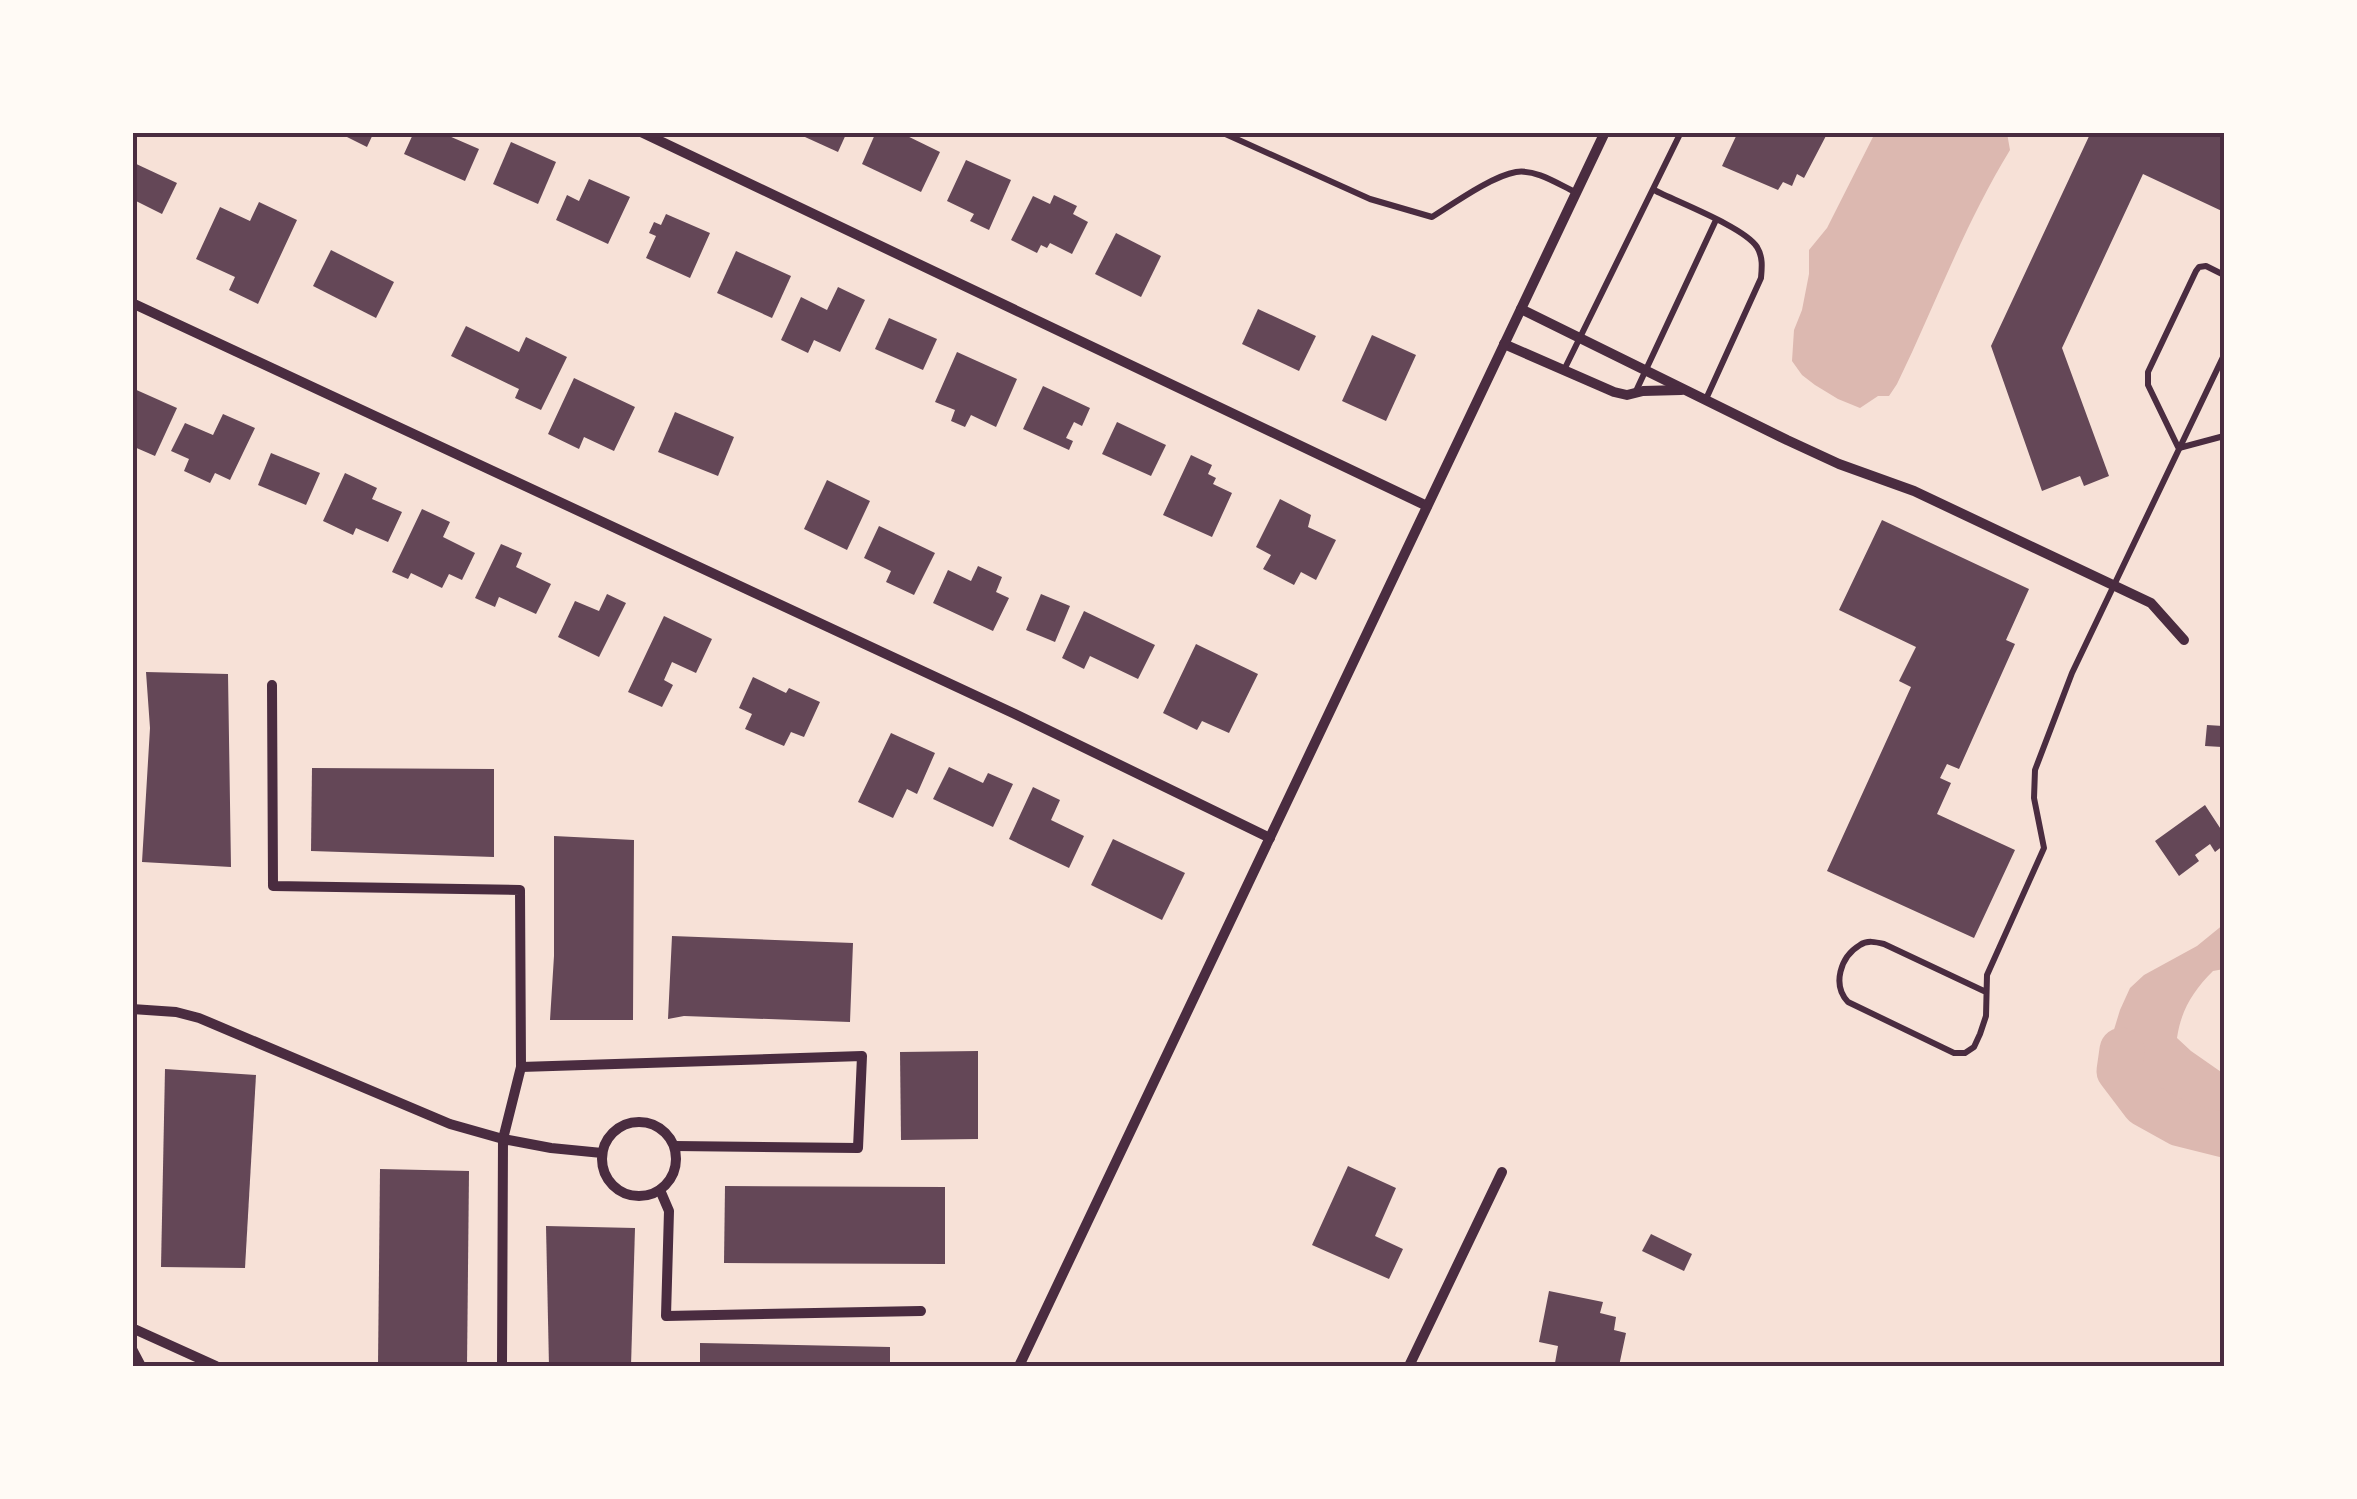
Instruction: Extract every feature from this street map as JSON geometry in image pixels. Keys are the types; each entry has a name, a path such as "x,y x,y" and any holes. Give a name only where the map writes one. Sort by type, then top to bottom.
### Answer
{"street":[{"path":"642,132 1426,506"},
{"path":"1019,1366 1605,132"},
{"path":"132,303 1015,714 1270,838"},
{"path":"1521,309 1840,464 1914,491 2152,603 2184,640"},
{"path":"1504,344 1614,392 1627,395 1688,390"},
{"path":"272,686 273,886 520,890 520,1067 503,1139 502,1366"},
{"path":"132,1009 199,1018 450,1124 503,1139 602,1153"},
{"path":"520,1067 862,1056 858,1148 675,1146"},
{"path":"648,1122 660,1127 675,1146 675,1170 660,1190 636,1196 624,1193 606,1177 602,1153 606,1141 624,1124 648,1122"},
{"path":"1409,1366 1502,1172"},
{"path":"660,1190 668,1211 666,1316 921,1311"},
{"path":"132,1328 214,1366"},
{"path":"132,1350 141,1366"}],"lane":[{"path":"1221,132 1370,199 1432,217 1487,184 1517,172 1541,176 1577,192"},
{"path":"1564,371 1681,132"},
{"path":"1654,190 1742,233 1756,246 1762,260 1760,278 1706,399"},
{"path":"1636,392 1716,220"},
{"path":"2178,448 2148,385 2148,372 2196,271 2206,266 2224,276"},
{"path":"1986,992 1872,941 1860,944 1849,956 1838,981 1840,994 1848,1002 1954,1053 1965,1053 1974,1047 1986,1016 1986,992 1986,974 2044,848 2034,798 2035,770 2072,672 2224,355"},
{"path":"2178,448 2224,436"}],"shaded area":[{"path":"1875,133 2007,133 2010,150 1964,236 1897,384 1889,396 1878,396 1860,408 1815,385 1792,361 1794,330 1809,274 1809,250 1827,228"},
{"path":"2224,924 2224,969 2213,971 2194,994 2177,1038 2224,1074 2224,1131 2193,1116 2157,1109 2137,1100 2109,1046 2130,988"}],"building":[{"path":"337,132 374,132 367,147"},
{"path":"414,132 451,132 449,136 479,149 465,181 404,154"},
{"path":"794,132 847,132 838,152"},
{"path":"876,132 899,132 940,152 921,192 862,164"},
{"path":"1738,132 1828,132 1804,178 1797,174 1792,186 1783,182 1778,190 1722,166"},
{"path":"2091,132 2220,132 2224,135 2224,212 2143,174 2062,348 2109,476 2084,486 2080,476 2042,491 1991,346"},
{"path":"511,142 556,162 538,204 493,184"},
{"path":"966,160 1011,180 989,230 970,221 974,214 947,201"},
{"path":"132,162 177,183 162,214 132,199"},
{"path":"589,179 630,197 608,244 556,220 567,195 579,201"},
{"path":"1054,195 1077,206 1073,214 1088,222 1072,254 1050,243 1047,248 1041,245 1037,253 1011,240 1033,196 1050,204"},
{"path":"259,202 297,220 258,304 229,290 235,277 196,259 220,207 250,221"},
{"path":"666,214 710,233 690,278 646,258 656,236 649,233 654,222 661,225"},
{"path":"1116,233 1161,256 1141,297 1095,274"},
{"path":"331,250 394,282 376,318 313,286"},
{"path":"736,251 791,276 772,318 717,293"},
{"path":"838,287 865,300 840,352 814,340 808,353 781,340 801,297 827,310"},
{"path":"1258,309 1316,336 1299,371 1242,344"},
{"path":"889,318 937,339 923,370 875,349"},
{"path":"466,326 519,352 526,337 567,357 541,410 515,398 519,389 451,356"},
{"path":"1372,335 1416,355 1386,421 1342,401"},
{"path":"957,352 1017,379 996,427 971,415 965,427 951,421 955,410 935,402"},
{"path":"574,378 635,407 614,451 584,437 579,449 548,434"},
{"path":"1043,386 1090,408 1082,426 1074,422 1066,438 1073,441 1069,450 1023,429"},
{"path":"132,388 177,408 155,456 132,446"},
{"path":"675,412 734,437 718,476 658,452"},
{"path":"223,414 255,428 230,480 215,473 210,483 184,471 189,459 171,451 185,423 213,435"},
{"path":"1117,422 1166,445 1151,476 1102,454"},
{"path":"271,453 320,473 306,505 258,485"},
{"path":"1191,455 1212,465 1208,474 1216,478 1213,484 1232,493 1212,537 1163,515"},
{"path":"345,473 377,488 372,499 402,512 388,542 356,528 353,535 323,521"},
{"path":"827,480 870,501 847,550 804,529"},
{"path":"1280,499 1311,515 1308,527 1336,540 1316,580 1301,572 1294,585 1263,569 1271,555 1256,547"},
{"path":"422,509 450,522 443,537 475,553 462,580 449,574 442,588 411,573 408,579 392,572"},
{"path":"1882,520 2029,589 2006,640 2015,644 1959,769 1947,764 1940,778 1951,783 1937,814 2015,850 1974,938 1827,871 1911,687 1899,681 1916,647 1839,610"},
{"path":"879,526 935,553 914,595 886,582 891,571 864,558"},
{"path":"501,544 522,553 516,567 551,584 536,614 499,597 495,607 475,598"},
{"path":"978,566 1002,577 996,592 1009,598 993,631 933,603 948,570 971,581"},
{"path":"607,594 626,603 599,657 558,637 575,601 599,611"},
{"path":"1041,594 1070,606 1055,642 1026,630"},
{"path":"1084,611 1155,645 1138,679 1090,656 1084,669 1062,658"},
{"path":"664,616 712,639 696,673 672,662 664,680 673,685 662,707 628,692"},
{"path":"1196,644 1258,674 1229,733 1202,721 1197,730 1163,713"},
{"path":"146,672 228,674 231,867 142,862 150,728"},
{"path":"753,677 786,693 789,688 820,702 804,737 791,732 784,746 745,729 752,714 739,708"},
{"path":"2207,725 2223,726 2222,747 2205,746"},
{"path":"891,733 935,753 917,794 907,789 893,818 858,802"},
{"path":"949,767 983,783 988,773 1013,784 993,827 933,799"},
{"path":"312,768 494,769 494,857 311,851"},
{"path":"1033,787 1060,800 1051,820 1084,836 1069,868 1009,839"},
{"path":"2205,805 2224,834 2224,845 2215,852 2210,844 2195,855 2199,861 2179,876 2155,841"},
{"path":"554,836 634,840 633,1020 550,1020"},
{"path":"1113,839 1185,873 1162,920 1091,885"},
{"path":"672,936 853,943 850,1022 684,1016 668,1019"},
{"path":"978,1051 978,1139 901,1140 900,1052"},
{"path":"165,1069 256,1075 245,1268 161,1267"},
{"path":"1348,1166 1396,1188 1375,1236 1403,1249 1389,1279 1312,1245"},
{"path":"380,1169 469,1171 467,1366 378,1366"},
{"path":"725,1186 945,1187 945,1264 724,1263"},
{"path":"546,1226 635,1228 631,1366 549,1366"},
{"path":"1651,1234 1692,1254 1684,1271 1642,1251"},
{"path":"1549,1291 1603,1302 1600,1313 1616,1317 1614,1330 1626,1333 1619,1366 1555,1363 1558,1346 1539,1342"},
{"path":"700,1343 890,1347 890,1366 700,1366"}],"waterway":[{"path":"2122,1050 2119,1071 2144,1104 2180,1124 2224,1135"}]}
